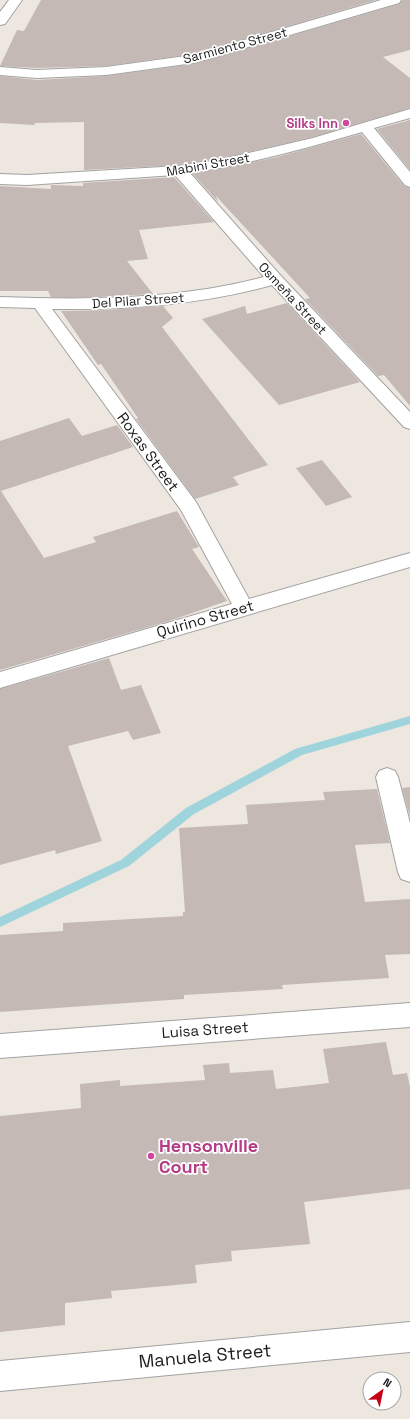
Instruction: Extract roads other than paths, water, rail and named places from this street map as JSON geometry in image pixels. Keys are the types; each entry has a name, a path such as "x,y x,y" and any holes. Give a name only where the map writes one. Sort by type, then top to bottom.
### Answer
{"street":[{"path":"0,21 16,0"},
{"name":"Sarmiento Street","path":"0,71 37,74 106,71 194,59 395,0"},
{"name":"Mabini Street","path":"0,179 43,180 179,170 223,163 317,141 410,113"},
{"path":"365,127 410,182"},
{"name":"Osmeña Street","path":"179,170 275,279 410,423"},
{"name":"Del Pilar Street","path":"0,302 40,304 142,302 219,293 275,279"},
{"name":"Roxas Street","path":"40,304 189,507 244,608"},
{"name":"Quirino Street","path":"0,680 410,560"},
{"path":"387,777 410,872"},
{"name":"Luisa Street","path":"0,1046 410,1015"},
{"name":"Manuela Street","path":"0,1376 410,1337"}],"waterway":[{"path":"0,922 125,863 190,811 299,752 410,720"}],"place":[{"name":"Silks Inn","path":"346,123"},
{"name":"Hensonville Court","path":"151,1156"}]}
